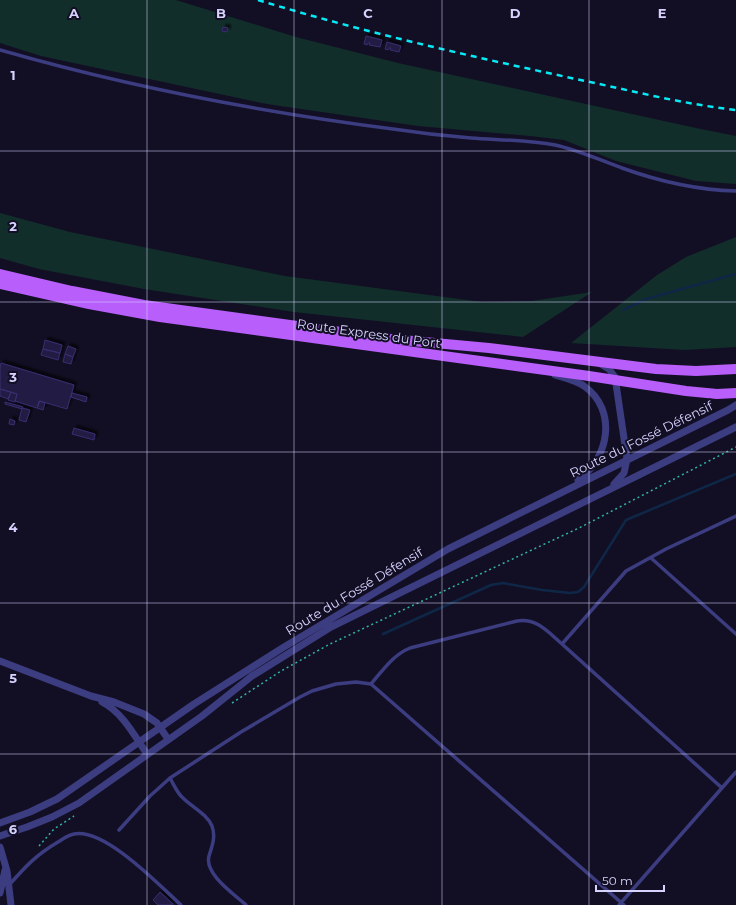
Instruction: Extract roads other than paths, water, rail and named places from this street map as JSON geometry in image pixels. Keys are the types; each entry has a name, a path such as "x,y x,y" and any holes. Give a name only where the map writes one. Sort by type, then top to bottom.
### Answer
{"main road":[{"name":"Route Express du Port","path":"0,274 84,294 162,308 378,337 489,348 661,370 702,371 736,369"},
{"name":"Route Express du Port","path":"0,284 89,304 155,316 523,367 561,375 615,380 694,392 736,393"}],"street":[{"path":"597,362 611,371 615,380 627,460 626,469 622,476 613,485 601,493"},
{"path":"552,496 583,476 593,466 602,449 606,433 602,410 591,392 580,384 561,375"},
{"name":"Route du Fossé Défensif","path":"0,823 30,812 57,798 194,704 280,649 448,548 736,405"},
{"name":"Route du Fossé Défensif","path":"0,836 27,827 74,806 206,713 252,676 331,627 736,427"},
{"path":"0,661 91,696 114,702 144,714 160,727 168,739"},
{"path":"91,696 116,711 147,754"},
{"path":"0,847 9,885 11,905"},
{"path":"0,893 5,866"}],"lane":[{"path":"0,50 139,85 231,104 306,117 414,132 555,145 636,173 683,185 736,191"},
{"path":"562,644 626,571 666,549 736,516"},
{"path":"651,558 736,634"},
{"path":"371,684 392,659 401,652 410,648 517,622 528,621 536,623 544,628 722,788"},
{"path":"119,830 150,796 170,778 241,732 307,693 324,686 343,683 356,682 371,684 621,904 736,772"},
{"path":"170,778 181,796 204,816 212,827 214,838 208,860 211,870 216,878 246,905"},
{"path":"9,885 30,861 43,851 67,836 85,834 111,845 122,852 181,905"}],"waterway":[{"path":"623,310 646,299 736,274"},
{"path":"383,634 491,585 503,583 542,590 570,593 578,592 584,587 626,520 736,474"}],"railway":[{"path":"258,0 337,23 456,52 656,96 736,110"}]}
